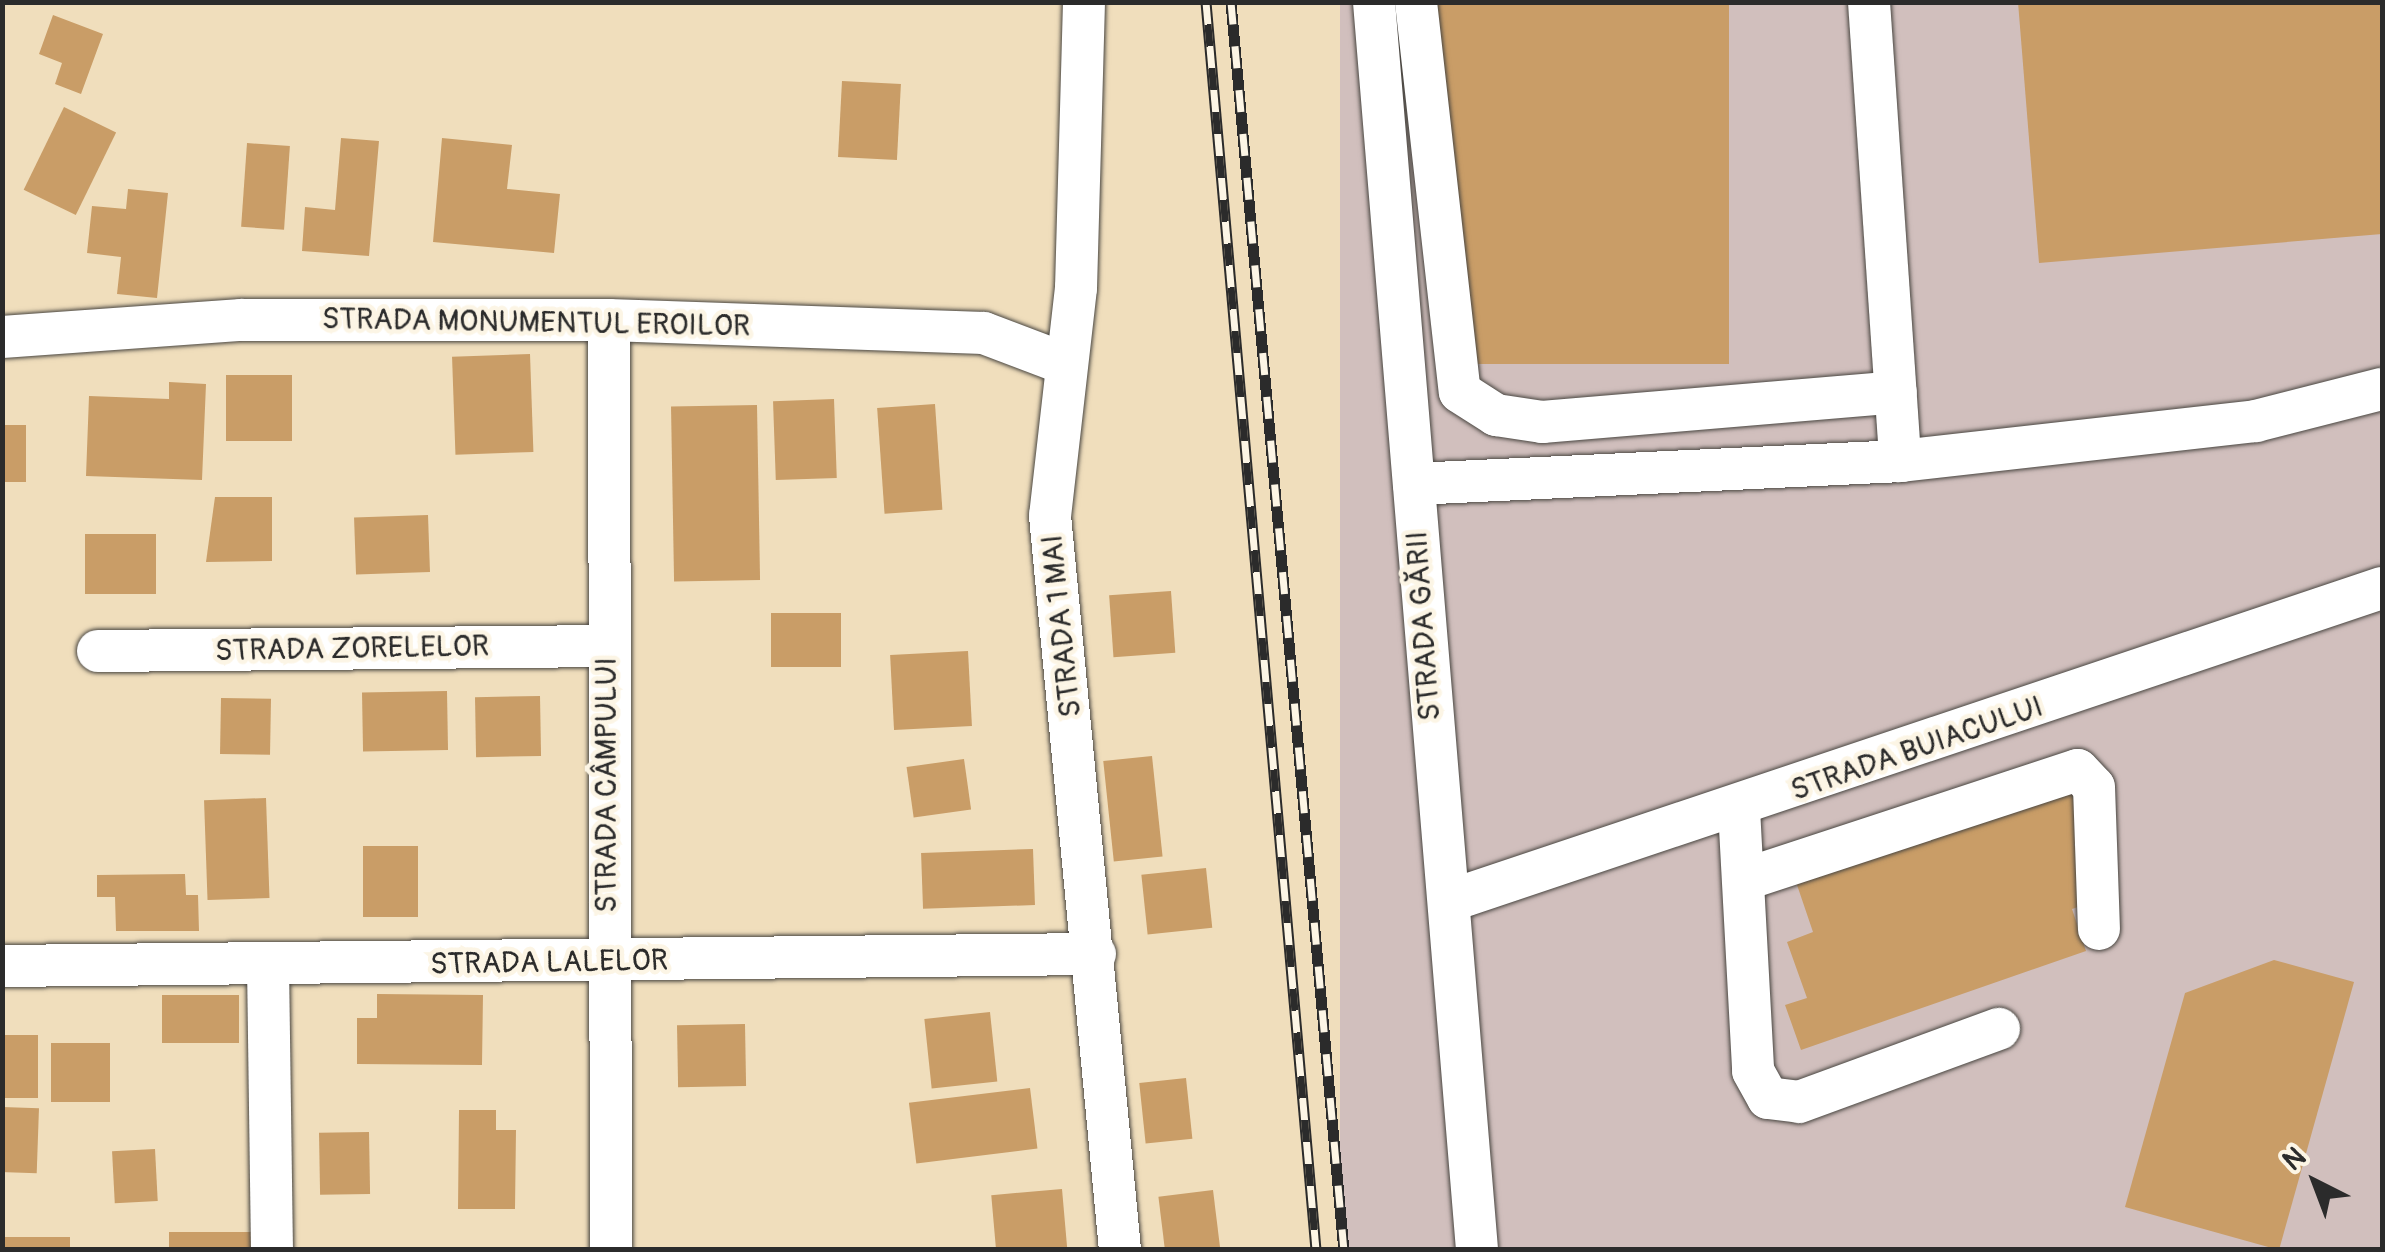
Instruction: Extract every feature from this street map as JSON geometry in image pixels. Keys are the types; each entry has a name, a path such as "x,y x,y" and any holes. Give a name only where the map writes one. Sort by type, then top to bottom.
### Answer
{"street":[{"name":"STRADA 1 MAI","path":"1084,2 1076,288 1062,363 1050,516 1096,954 1120,1250"},
{"name":"STRADA GĂRII","path":"1374,2 1477,1250"},
{"path":"1416,2 1460,392 1496,415 1542,422 1896,392"},
{"path":"1869,2 1900,461"},
{"name":"STRADA MONUMENTUL EROILOR","path":"2,337 241,320 609,320 984,332 1062,363"},
{"name":"STRADA CÂMPULUI","path":"609,320 606,646 612,1250"},
{"path":"1414,484 1900,461 2256,421 2382,389"},
{"name":"STRADA BUIACULUI","path":"1449,901 1739,809 2382,588"},
{"name":"STRADA ZORELELOR","path":"98,651 606,646"},
{"path":"1746,879 2078,770 2094,787 2100,929"},
{"path":"1739,809 1746,879 1752,1071 1768,1098 1799,1102 1999,1029"},
{"name":"STRADA LALELOR","path":"2,966 1096,954"},
{"path":"268,966 272,1250"}],"shaded area":[{"path":"1340,3 2382,3 2382,1250 1340,1250"}],"building":[{"path":"1436,2 1729,2 1729,364 1436,364"},
{"path":"2018,2 2382,2 2382,234 2039,263"},
{"path":"53,15 103,34 81,94 55,84 62,63 39,54"},
{"path":"842,81 901,84 897,160 838,157"},
{"path":"64,107 116,132 76,215 24,190"},
{"path":"341,138 379,141 369,256 302,251 305,207 335,210"},
{"path":"442,138 512,145 507,189 560,194 554,253 433,242"},
{"path":"247,143 290,146 284,230 241,227"},
{"path":"128,189 168,193 157,298 117,294 121,257 87,253 92,206 126,209"},
{"path":"530,354 533,452 455,455 452,357"},
{"path":"226,375 292,375 292,441 226,441"},
{"path":"169,382 206,384 202,480 86,476 89,396 169,399"},
{"path":"834,399 837,478 776,480 773,401"},
{"path":"935,404 942,510 885,514 877,408"},
{"path":"757,405 760,580 674,581 671,407"},
{"path":"2,425 26,425 26,482 2,482"},
{"path":"215,497 272,497 272,561 206,562"},
{"path":"428,515 430,572 356,575 354,518"},
{"path":"85,534 156,534 156,594 85,594"},
{"path":"1171,591 1175,653 1113,657 1109,595"},
{"path":"771,613 841,613 841,667 771,667"},
{"path":"968,651 972,726 894,730 890,655"},
{"path":"447,691 448,750 363,751 362,692"},
{"path":"540,696 541,756 476,757 475,697"},
{"path":"221,698 271,699 270,755 220,754"},
{"path":"1152,756 1163,856 1114,862 1103,761"},
{"path":"964,759 971,810 914,818 907,767"},
{"path":"2076,784 2094,837 2074,844 2094,902 2072,909 2086,951 1801,1050 1785,1005 1807,998 1787,942 1813,932 1796,882"},
{"path":"266,798 269,898 208,900 204,800"},
{"path":"363,846 418,846 418,917 363,917"},
{"path":"1033,849 1035,905 923,909 921,853"},
{"path":"1206,868 1212,928 1148,934 1141,875"},
{"path":"185,874 186,895 198,895 199,931 116,931 115,897 97,897 97,875"},
{"path":"2274,960 2354,982 2279,1250 2125,1207 2185,993"},
{"path":"377,994 483,995 482,1065 357,1064 357,1018 377,1018"},
{"path":"162,995 239,995 239,1043 162,1043"},
{"path":"990,1012 997,1082 932,1089 924,1019"},
{"path":"745,1024 746,1086 678,1087 677,1025"},
{"path":"2,1035 38,1035 38,1098 2,1098"},
{"path":"51,1043 110,1043 110,1102 51,1102"},
{"path":"1186,1078 1192,1139 1146,1144 1139,1083"},
{"path":"1030,1088 1037,1149 916,1163 909,1103"},
{"path":"2,1107 39,1108 37,1173 2,1172"},
{"path":"459,1110 496,1110 496,1130 516,1130 515,1209 458,1209"},
{"path":"369,1132 370,1194 320,1195 319,1133"},
{"path":"155,1149 158,1201 115,1203 112,1151"},
{"path":"1062,1189 1067,1250 996,1250 991,1195"},
{"path":"1213,1190 1220,1250 1165,1250 1158,1197"},
{"path":"169,1232 251,1232 251,1250 169,1250"},
{"path":"2,1237 70,1237 70,1250 2,1250"}],"railway":[{"path":"1206,2 1316,1250"},
{"path":"1231,2 1344,1250"}]}
